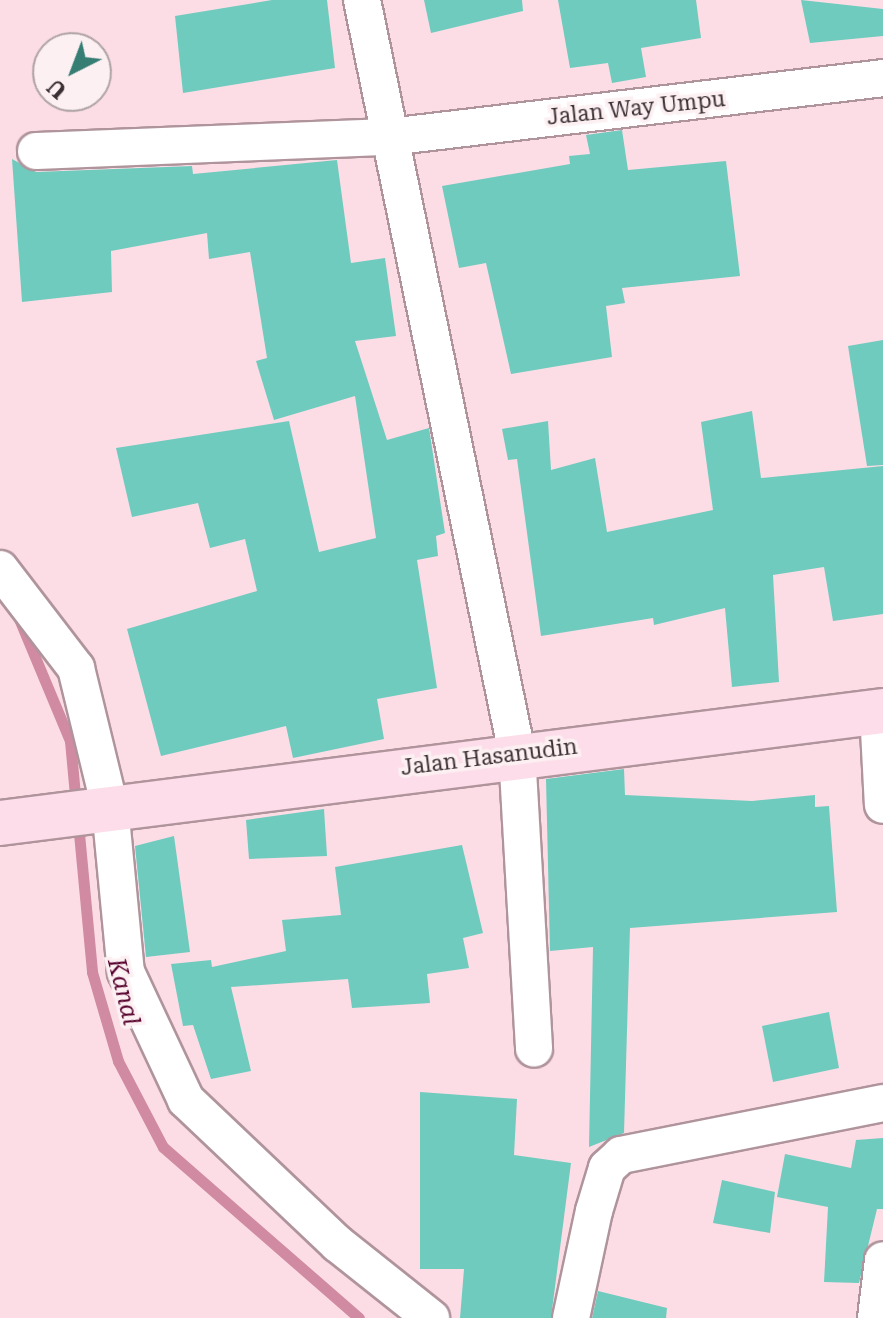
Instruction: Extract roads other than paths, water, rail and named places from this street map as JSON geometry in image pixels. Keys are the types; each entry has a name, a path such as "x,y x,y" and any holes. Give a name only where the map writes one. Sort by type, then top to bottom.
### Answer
{"main road":[{"name":"Jalan Hasanudin","path":"17,821 517,753 881,711"}],"street":[{"path":"362,0 517,753 534,1049"},
{"name":"Jalan Way Umpu","path":"36,151 389,137 883,78"},
{"path":"0,569 76,668 103,809 126,972 186,1100 327,1234 431,1318"},
{"path":"881,711 883,805"},
{"path":"571,1318 602,1182 621,1155 883,1103"},
{"path":"876,1318 883,1260"}],"waterway":[{"name":"Kanal","path":"17,614 70,741 76,806"},
{"name":"Kanal","path":"78,823 92,972 118,1061 163,1147 359,1318"}]}
